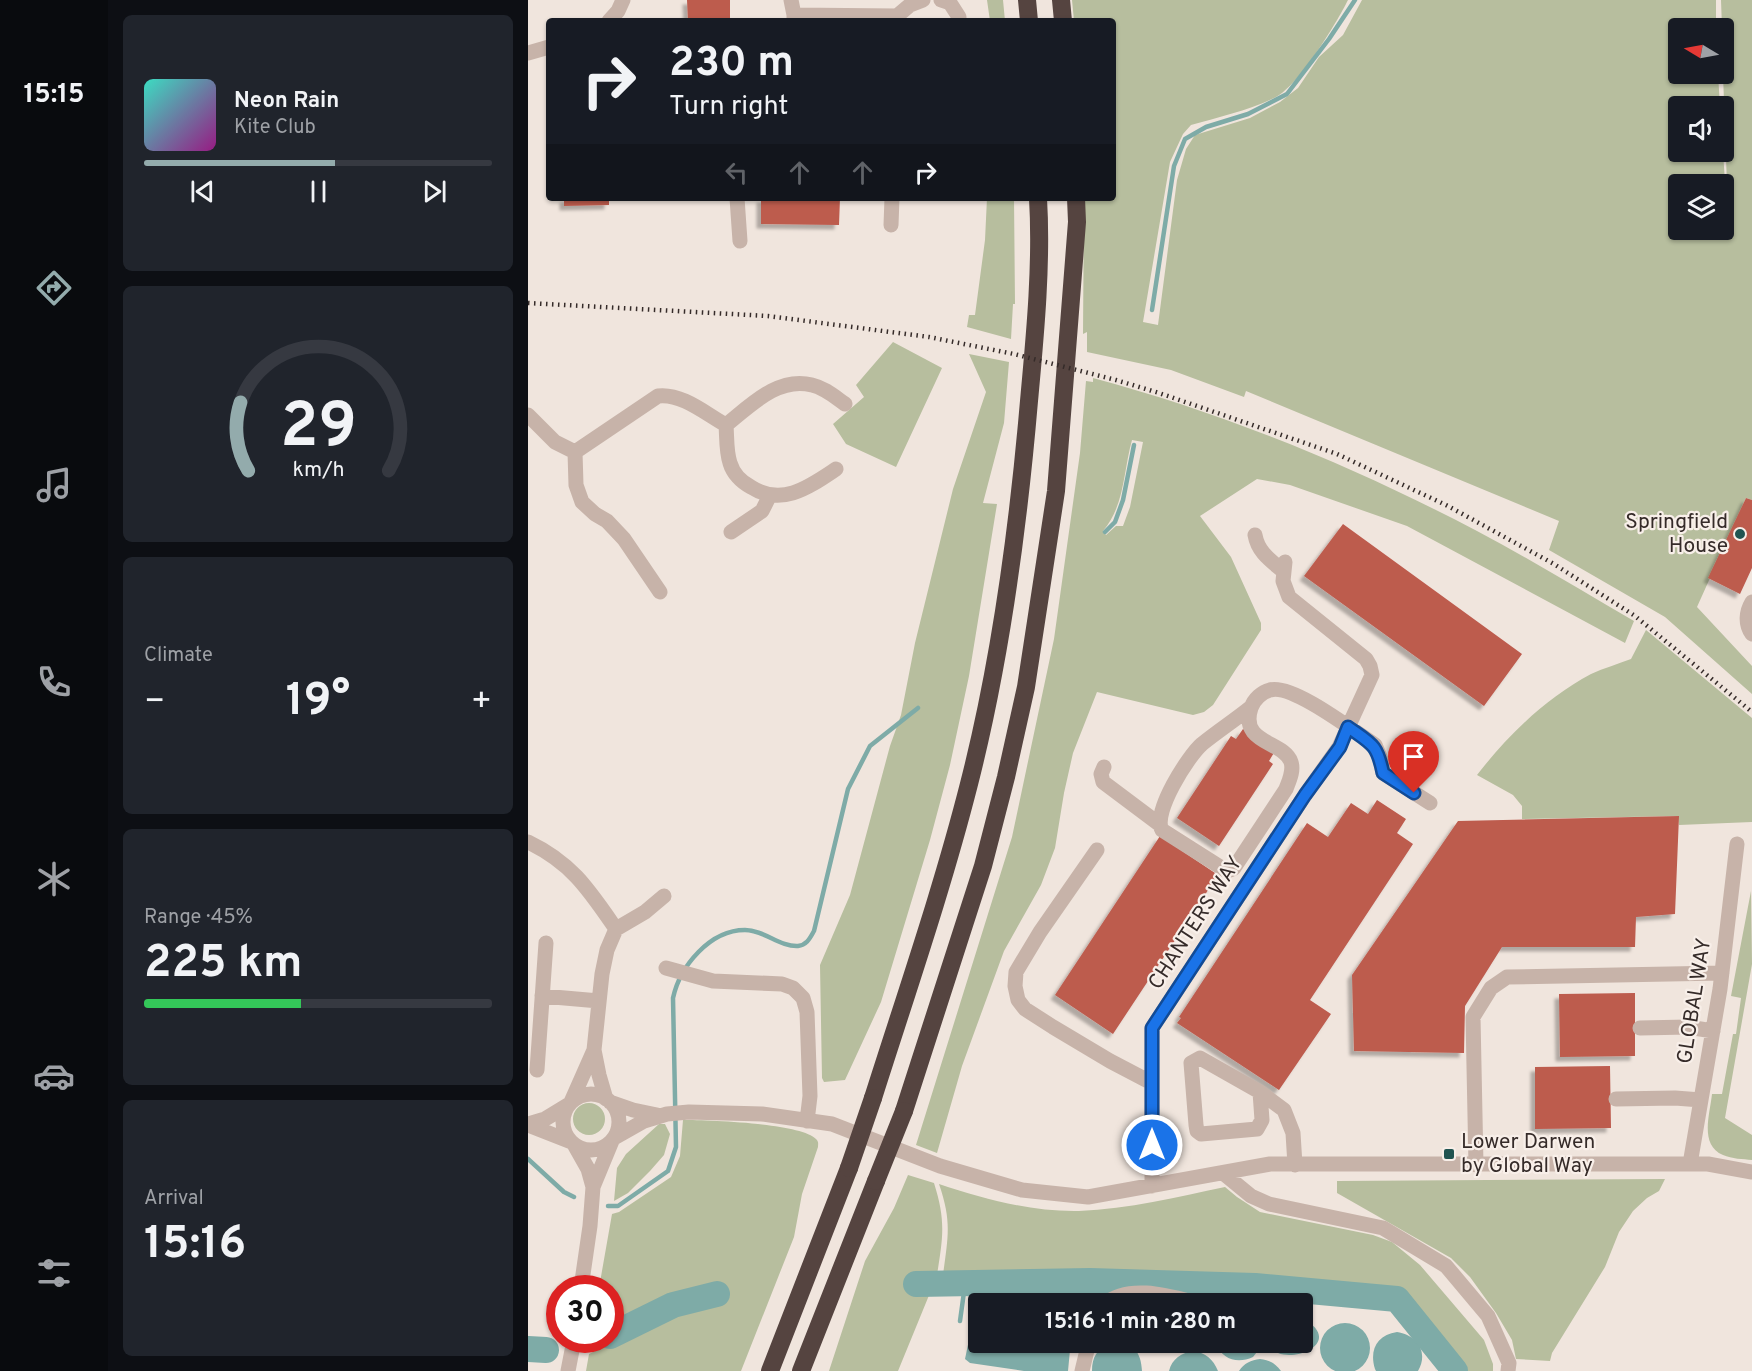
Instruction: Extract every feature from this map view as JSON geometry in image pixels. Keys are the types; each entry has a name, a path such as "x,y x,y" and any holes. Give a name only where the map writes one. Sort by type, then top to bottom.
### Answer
{"highway":[{"path":"1026,0 1029,18"},
{"path":"1061,0 1063,18"},
{"path":"770,1371 849,1168 873,1098 963,806 1008,588 1022,485 1040,226 1038,201"},
{"path":"803,1371 904,1111 983,866 1006,777 1026,687 1056,491 1077,222 1076,201"}],"street":[{"path":"612,18 623,0"},
{"path":"793,12 897,16 910,5 923,0"},
{"path":"941,0 950,3 959,18"},
{"path":"528,53 546,48"},
{"path":"737,201 740,240"},
{"path":"891,225 892,201"},
{"path":"726,425 764,394 795,383 811,384 821,388 845,404"},
{"path":"575,452 658,396 677,397 726,425"},
{"path":"528,415 555,442 575,452"},
{"path":"726,425 730,465 737,477 757,491 770,495 790,495 807,489 836,469"},
{"path":"575,452 576,485 582,502 624,539 660,592"},
{"path":"731,532 762,511 770,495"},
{"name":"CHANTERS WAY","path":"1152,1186 1152,1028 1305,795 1340,747 1372,675 1370,666 1365,660 1289,597 1285,589 1284,567 1262,553 1255,535"},
{"path":"1752,602 1747,618 1752,634"},
{"path":"1104,768 1101,774 1103,782 1159,824 1162,830 1220,867 1230,870 1234,868 1286,789 1292,768 1291,760 1256,735 1251,727 1250,712 1256,699 1263,692 1282,689 1299,696 1374,745 1380,757 1383,773 1430,803"},
{"path":"1159,824 1167,796 1197,750 1250,712"},
{"path":"528,842 572,870 616,929"},
{"name":"GLOBAL WAY","path":"1690,1164 1722,973 1737,844"},
{"path":"1097,850 1040,932 1016,972 1015,986 1018,1000 1025,1009 1062,1033 1152,1083"},
{"path":"583,1275 593,1187 618,1129 619,1120 616,1110 608,1100 599,1075 594,1050 607,950 616,929 645,912 664,896"},
{"path":"537,1070 546,943"},
{"path":"666,968 713,981 782,984 793,988 803,998 807,1012 810,1086 807,1121"},
{"path":"1476,1165 1473,1017 1491,988 1507,977 1722,973"},
{"path":"542,996 599,1001"},
{"path":"1640,1028 1688,1027 1713,1031"},
{"path":"593,1187 588,1169 565,1134 562,1119 594,1050"},
{"path":"1260,1092 1262,1120 1257,1129 1201,1134 1197,1131 1196,1125 1191,1063 1200,1058 1260,1092 1284,1110 1293,1133 1295,1164"},
{"path":"528,1124 545,1119 579,1096 588,1094 598,1095 633,1110 663,1114 688,1112 762,1114 832,1125 940,1166 1022,1190 1088,1197 1270,1164 1708,1164 1752,1172"},
{"path":"1616,1099 1701,1100"},
{"path":"528,1124 582,1149 598,1150 634,1126 663,1114"},
{"path":"1223,1173 1251,1196 1269,1204 1383,1228 1446,1266 1488,1316 1509,1364 1508,1371"},
{"path":"568,1371 571,1353"},
{"path":"1082,1371 1086,1353"}],"green space":[{"path":"987,0 1003,0 1005,18 990,18"},
{"path":"1072,0 1348,0 1316,53 1285,90 1256,106 1191,125 1183,134 1170,162 1143,322 1158,325 1177,180 1186,149 1195,135 1250,118 1280,102 1298,88 1319,57 1343,35 1362,0 1716,0 1716,18 1668,18 1668,84 1719,84 1719,96 1668,96 1668,162 1724,162 1724,174 1668,174 1668,240 1734,240 1734,174 1727,174 1726,162 1734,162 1734,96 1724,96 1723,84 1734,84 1734,18 1722,18 1721,0 1752,0 1752,500 1746,498 1697,607 1752,666 1752,694 1665,617 1549,550 1559,521 1246,391 1244,397 1171,370 1087,352 1087,332 1083,334 1084,201 1116,201 1116,18 1074,18"},
{"path":"987,201 1014,201 1015,304 1013,304 1011,339 967,327 969,315 975,315 985,240"},
{"path":"893,342 942,368 896,467 846,444 833,424 864,397 856,385"},
{"path":"969,354 1009,362 1004,423 983,503 997,504 969,676 950,765 930,840 881,1002 845,1080 824,1082 822,1078 820,965 850,895 890,746 901,715 915,643 953,489 986,392"},
{"path":"1093,378 1192,408 1337,464 1477,531 1634,621 1625,643 1407,526 1290,485 1257,479 1200,516 1231,557 1261,623 1261,630 1213,705 1204,712 1193,715 1097,692 1073,753 1055,848 1041,885 1004,951 962,1066 937,1153 916,1145 1012,837 1054,639 1080,453 1086,381 1093,382","holes":["1132,440 1143,442 1130,507 1123,526 1116,526 1106,535 1103,531 1116,510"]},
{"path":"1646,630 1752,718 1752,822 1679,825 1678,816 1522,819 1522,806 1513,795 1477,775 1515,732 1543,706 1591,674 1631,659"},
{"path":"1751,891 1752,964 1725,1118 1752,1135 1752,1160 1723,1155 1711,1144 1708,1137 1712,1094 1722,1094 1733,1034 1736,1034 1741,998 1731,996"},
{"path":"589,1103 600,1108 605,1119 600,1130 589,1135 578,1130 573,1119 578,1108"},
{"path":"683,1120 774,1126 807,1134 818,1142 802,1194 794,1237 741,1371 586,1371 589,1354 624,1353 624,1337 672,1314 715,1300 719,1288 674,1296 624,1320 624,1275 601,1275 612,1214 619,1212 671,1177 680,1156"},
{"path":"659,1124 665,1124 670,1134 664,1155 628,1193 614,1201 617,1168 626,1154"},
{"path":"908,1175 934,1183 940,1208 942,1239 937,1275 918,1278 913,1290 932,1288 898,1371 829,1371 865,1261 894,1208"},
{"path":"1665,1179 1659,1191 1633,1211 1619,1232 1605,1267 1552,1353 1550,1361 1516,1359 1512,1340 1496,1313 1470,1277 1451,1258 1337,1193 1337,1181"},
{"path":"939,1184 1008,1204 1061,1211 1098,1210 1135,1205 1225,1187 1260,1212 1373,1235 1392,1242 1420,1265 1484,1340 1493,1364 1493,1371 1462,1371 1406,1298 1392,1290 1251,1276 943,1275 948,1229 946,1209"}],"water":[{"path":"1345,1323 1359,1327 1366,1334 1369,1343 1366,1362 1355,1371 1335,1371 1327,1366 1322,1358 1320,1348 1322,1338 1327,1330 1335,1325"},
{"path":"1313,1326 1319,1337 1313,1347"},
{"path":"1397,1332 1410,1337 1419,1346 1422,1357 1418,1371 1376,1371 1373,1356 1376,1344 1384,1336"},
{"path":"968,1345 968,1353 1070,1353 1068,1371 1024,1371 970,1363 965,1359"},
{"path":"1137,1353 1142,1371 1092,1371 1096,1354"},
{"path":"1185,1353 1202,1353 1214,1363 1218,1371 1169,1371 1172,1363"},
{"path":"1222,1353 1256,1353 1253,1357 1242,1360 1226,1357"},
{"path":"1279,1353 1302,1353 1296,1355"},
{"path":"1260,1359 1272,1362 1281,1371 1239,1371 1248,1362"}],"building":[{"path":"687,0 730,0 730,18 688,18"},
{"path":"564,201 609,201 609,205 564,206"},
{"path":"761,201 840,201 839,225 761,224"},
{"name":"Springfield House","path":"1746,498 1752,500 1752,568 1740,594 1708,578"},
{"path":"1343,524 1522,654 1484,706 1304,576"},
{"path":"1243,729 1275,751 1269,761 1273,764 1219,846 1177,818 1231,736 1236,739"},
{"path":"1377,800 1406,819 1397,833 1413,844 1310,1000 1331,1014 1279,1090 1177,1023 1181,1018 1179,1017 1307,823 1328,837 1351,803 1368,814"},
{"path":"1679,816 1675,914 1636,917 1635,947 1502,947 1465,1006 1464,1053 1354,1051 1352,975 1458,821"},
{"path":"1160,836 1218,875 1113,1034 1055,995"},
{"path":"1635,993 1635,1056 1560,1057 1559,994"},
{"path":"1610,1066 1611,1128 1535,1129 1535,1067"}],"waterway":[{"path":"1152,310 1174,166 1185,139 1206,127 1248,114 1287,94 1355,0"},
{"path":"1105,532 1115,522 1123,500 1134,445"},
{"path":"608,1206 618,1206 668,1171 676,1147 673,998 682,974 698,952 720,936 732,932 752,931 791,946 798,946 808,941 814,931 848,789 870,746 918,708"},
{"path":"528,1159 564,1192 574,1197"},
{"path":"916,1284 1090,1281 1255,1286 1397,1299 1455,1371"},
{"path":"960,1321 963,1284"},
{"path":"624,1329 673,1305 717,1294"},
{"path":"528,1349 546,1350"}],"railway":[{"path":"528,303 768,316 929,337 1014,354 1159,393 1337,454 1446,505 1554,564 1635,616 1752,712"}],"place":[{"name":"Springfield House","path":"1740,534"},
{"name":"Lower Darwen by Global Way","path":"1449,1154"}],"route":[{"path":"1152,1145 1152,1028 1305,795 1340,747 1348,727 1374,745 1380,757 1383,773 1414,793"}]}
